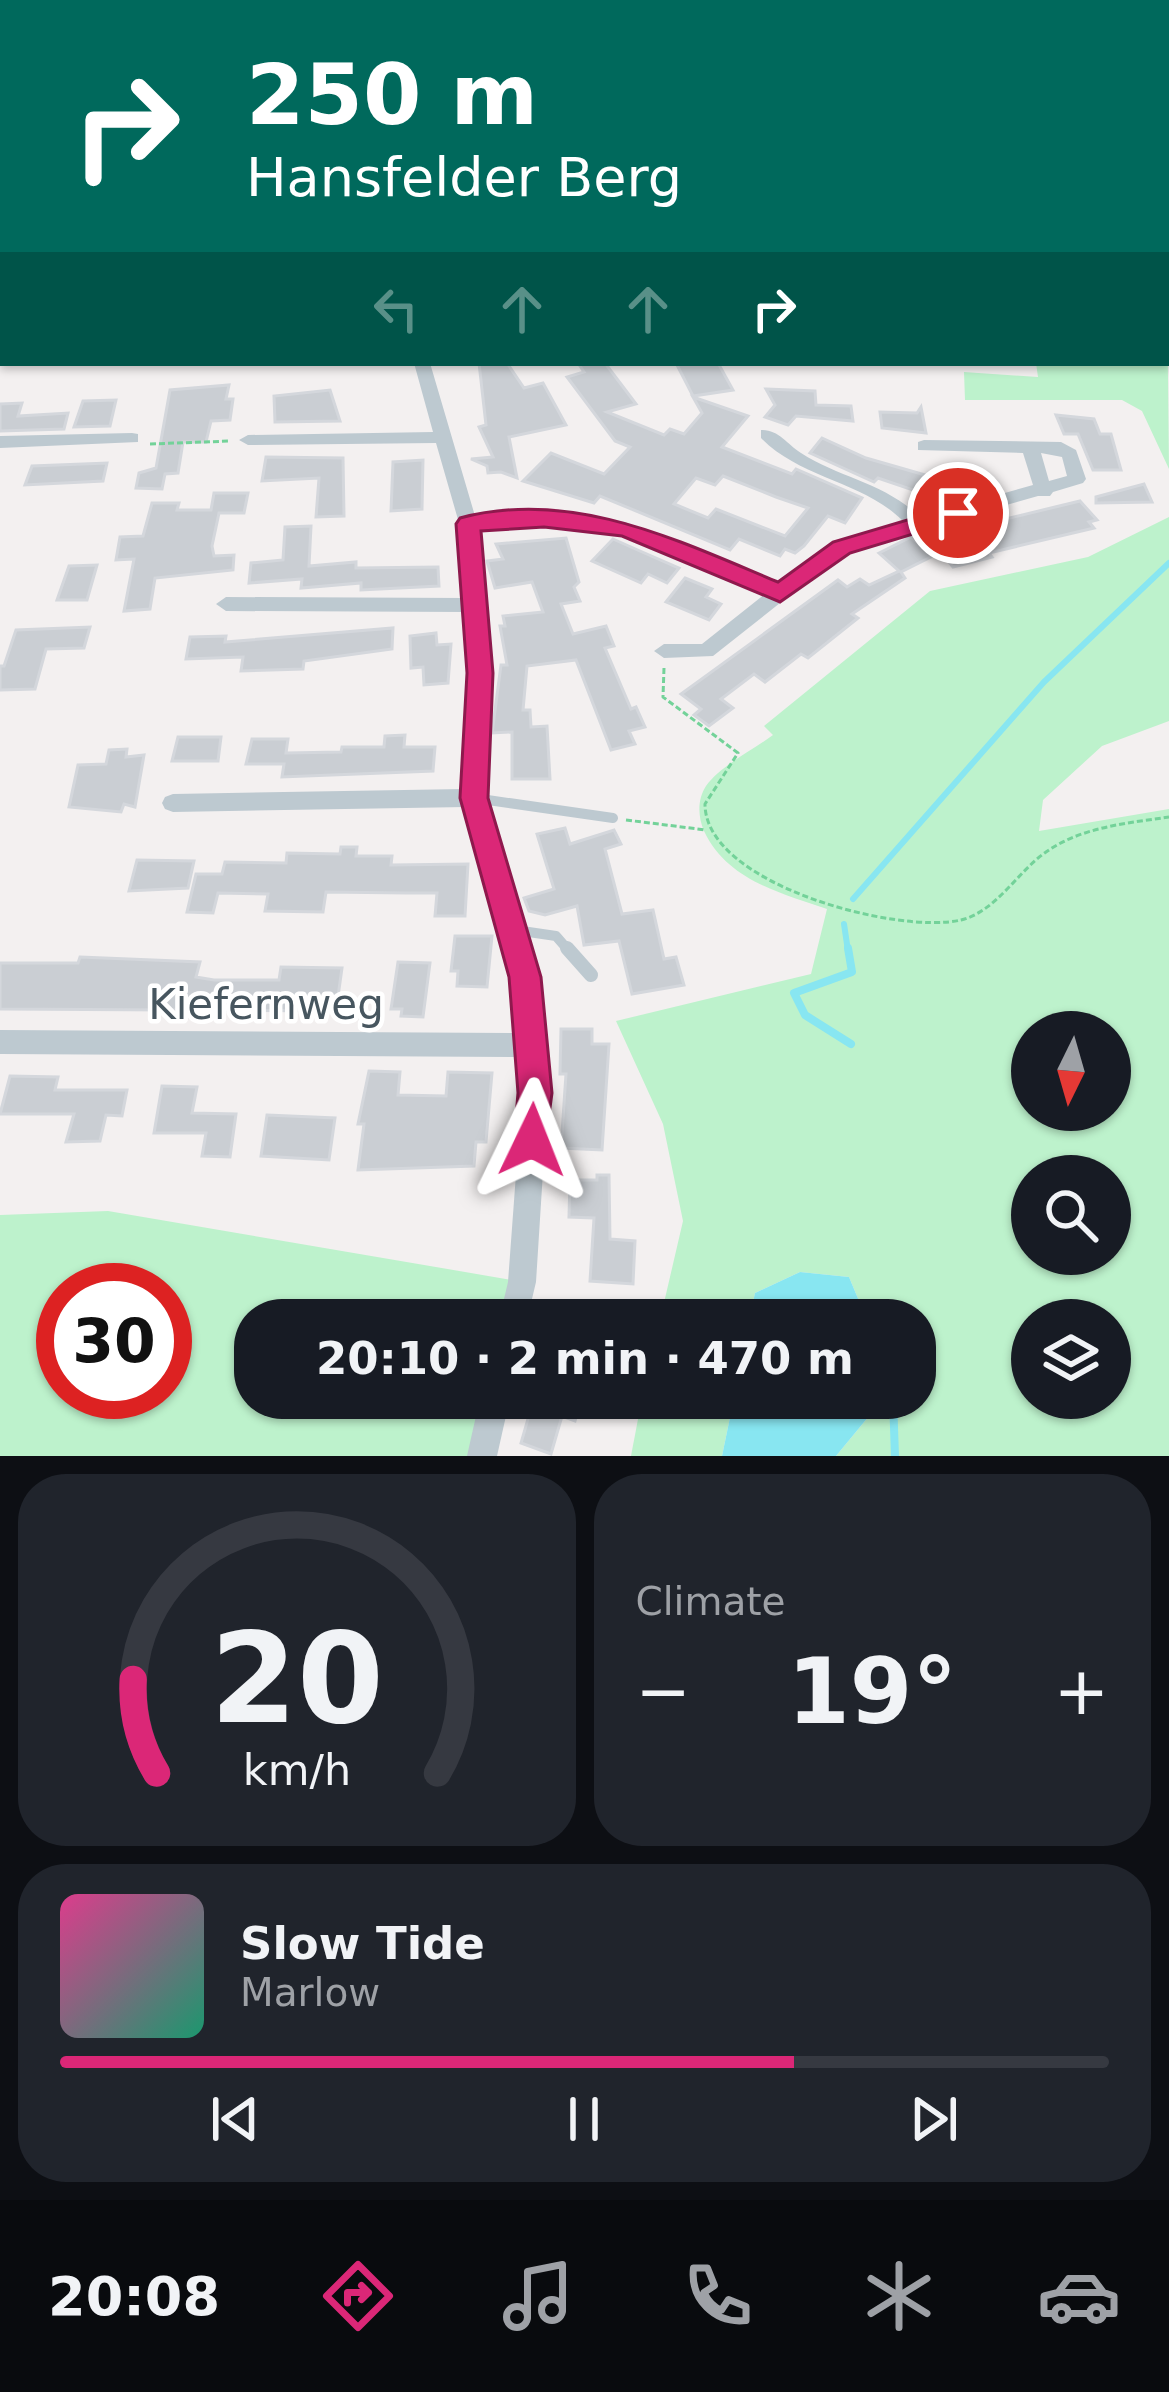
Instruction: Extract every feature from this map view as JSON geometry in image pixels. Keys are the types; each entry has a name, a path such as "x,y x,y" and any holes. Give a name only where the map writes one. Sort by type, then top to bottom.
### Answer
{"street":[{"path":"423,366 468,524 480,673 474,798 515,930 531,1045 533,1117 518,1299"},
{"path":"767,434 792,460 890,501 915,523"},
{"path":"248,440 444,437"},
{"path":"0,442 132,438"},
{"path":"664,651 706,651 842,548 915,523 1073,483 1077,475 1067,450 924,446"},
{"path":"1030,446 1044,492"},
{"path":"468,524 544,519 626,528 780,593"},
{"path":"226,604 477,605"},
{"path":"173,803 474,798"},
{"name":"Kiefernweg","path":"0,1042 531,1045"},
{"path":"482,1456 490,1419"}],"lane":[{"path":"474,798 613,818"},
{"path":"515,930 556,936 591,975"}],"path":[{"path":"132,438 130,444 248,440"},
{"path":"664,651 663,697 738,753 706,797 710,831 736,864 770,882 879,917 941,923 964,920 1055,846 1169,817"},
{"path":"613,818 710,831"}],"green space":[{"path":"1036,366 1168,366 1169,469 1142,411 1122,400 965,400 964,372 1038,377"},
{"path":"1169,517 1169,721 1102,746 1043,800 1039,831 1169,809 1169,1456 836,1456 867,1419 936,1419 936,1299 858,1299 849,1277 800,1272 755,1293 754,1299 665,1299 683,1221 663,1124 616,1021 811,974 827,909 773,890 726,862 704,831 700,803 712,779 773,735 764,726 930,591 1088,557"},
{"path":"108,1211 512,1280 508,1299 234,1299 234,1419 480,1419 471,1456 0,1456 0,1215"},
{"path":"638,1419 730,1419 722,1456 631,1456"}],"water":[{"path":"800,1272 849,1277 858,1299 754,1299 755,1293"},
{"path":"730,1419 867,1419 836,1456 722,1456"}],"building":[{"path":"479,366 509,366 524,388 543,383 566,425 509,437 517,478 488,473 487,466 471,459 493,457 479,427 486,425"},
{"path":"580,366 607,366 636,404 607,412 664,435 670,429 684,434 702,413 693,397 748,416 722,447 792,474 796,469 862,498 845,523 828,516 804,546 795,553 785,549 780,556 739,539 730,550 600,496 594,503 523,481 551,453 604,474 630,447 615,441 567,377 584,372","holes":["723,476 808,508 785,536 716,509 708,518 674,504 696,478 715,485"]},
{"path":"678,366 720,366 733,390 693,396"},
{"path":"229,385 230,420 211,421 206,442 183,442 178,473 165,474 162,489 136,488 139,473 156,468 170,390"},
{"path":"766,389 815,391 816,405 851,406 853,421 796,416 788,425 765,417 775,405"},
{"path":"330,390 340,421 275,422 274,396"},
{"path":"116,400 110,426 74,427 83,401"},
{"path":"22,403 18,416 68,413 64,429 0,431 0,404"},
{"path":"921,407 926,433 882,428 880,412 917,413"},
{"path":"1056,415 1094,419 1100,434 1111,434 1121,470 1093,470 1078,434 1064,434"},
{"path":"822,438 866,458 953,483 945,501 878,478 874,482 810,453"},
{"path":"266,457 343,458 344,516 316,517 319,478 262,481"},
{"path":"423,460 422,509 391,511 393,462"},
{"path":"107,463 103,481 25,485 32,466"},
{"path":"1144,484 1152,502 1096,503 1096,497"},
{"path":"214,493 248,493 244,513 219,513 212,546 214,556 234,555 233,570 155,578 150,609 124,611 134,559 116,560 120,537 143,536 152,503 179,503 177,510 211,510"},
{"path":"1080,501 1097,520 1089,522 1094,528 989,553 992,557 953,567 941,552 901,572 905,578 852,614 858,618 808,658 801,654 765,682 754,674 721,699 733,708 709,726 694,715 701,709 681,694 838,580 847,587 860,579 869,585 899,571 879,553 911,537 917,542 960,532 967,542 1002,533 993,522"},
{"path":"311,526 309,566 356,562 356,568 438,567 439,586 361,590 361,583 301,588 302,579 249,583 251,563 283,560 285,527"},
{"path":"566,538 580,601 561,604 573,634 606,626 614,646 605,648 631,709 636,707 645,727 629,731 635,744 611,750 576,660 527,666 523,710 530,710 531,727 547,726 550,779 512,779 512,732 492,733 501,665 507,665 500,626 505,626 503,616 543,612 532,582 495,588 487,561 503,559 496,544"},
{"path":"613,539 679,568 667,583 648,574 641,583 592,561"},
{"path":"97,565 87,600 57,600 69,566"},
{"path":"685,578 712,589 706,597 721,604 709,620 666,602"},
{"path":"90,627 84,648 46,649 35,689 0,690 0,666 4,666 16,630"},
{"path":"393,628 392,649 304,661 303,669 241,671 243,657 186,659 190,637 226,636 225,642"},
{"path":"436,633 437,645 451,644 448,683 424,685 423,667 411,668 410,636"},
{"path":"405,735 404,747 435,747 433,771 282,777 284,764 246,764 252,739 288,739 286,753 341,752 342,747 384,747 385,736"},
{"path":"178,737 221,737 218,761 172,761"},
{"path":"127,749 126,757 144,755 135,807 124,804 121,812 69,807 78,765 106,764 109,750"},
{"path":"565,828 570,844 614,830 621,844 605,849 622,914 653,910 664,959 676,957 684,985 632,994 619,941 584,945 577,906 545,915 529,911 524,898 554,889 537,834"},
{"path":"341,847 357,847 356,856 392,856 391,865 468,864 465,916 435,916 437,893 326,892 323,912 265,911 268,894 218,893 213,913 187,912 196,874 222,874 225,862 286,863 287,853 340,854"},
{"path":"137,860 194,861 188,888 129,891"},
{"path":"455,936 492,936 487,987 457,986 458,971 451,971"},
{"path":"80,957 200,962 196,977 214,980 279,980 281,967 342,968 336,1011 0,1009 0,963 78,963"},
{"path":"398,962 430,963 423,1017 401,1016 402,1009 391,1009"},
{"path":"561,1029 592,1029 592,1044 609,1044 602,1150 561,1148 566,1074 560,1074"},
{"path":"369,1071 400,1072 398,1095 446,1096 448,1072 492,1073 486,1142 476,1142 474,1166 358,1170 364,1124 358,1124"},
{"path":"10,1076 58,1077 55,1090 127,1090 122,1116 106,1115 100,1141 66,1142 74,1114 0,1114"},
{"path":"162,1086 197,1087 192,1113 236,1114 230,1157 202,1156 206,1133 154,1133"},
{"path":"267,1115 335,1118 329,1160 261,1156"},
{"path":"597,1175 609,1175 610,1239 635,1241 633,1284 590,1281 594,1218 569,1217 570,1180 597,1180"},
{"path":"528,1419 561,1419 551,1454 521,1443"}],"waterway":[{"path":"853,899 1044,682 1169,563"},
{"path":"844,924 848,951"},
{"path":"848,948 852,972 794,993 805,1015 851,1044"},
{"path":"894,1419 895,1456"}],"route":[{"path":"532,1140 535,1093 525,977 474,798 480,673 468,524 544,519 626,528 780,593 807,570 862,539 958,513"}]}
